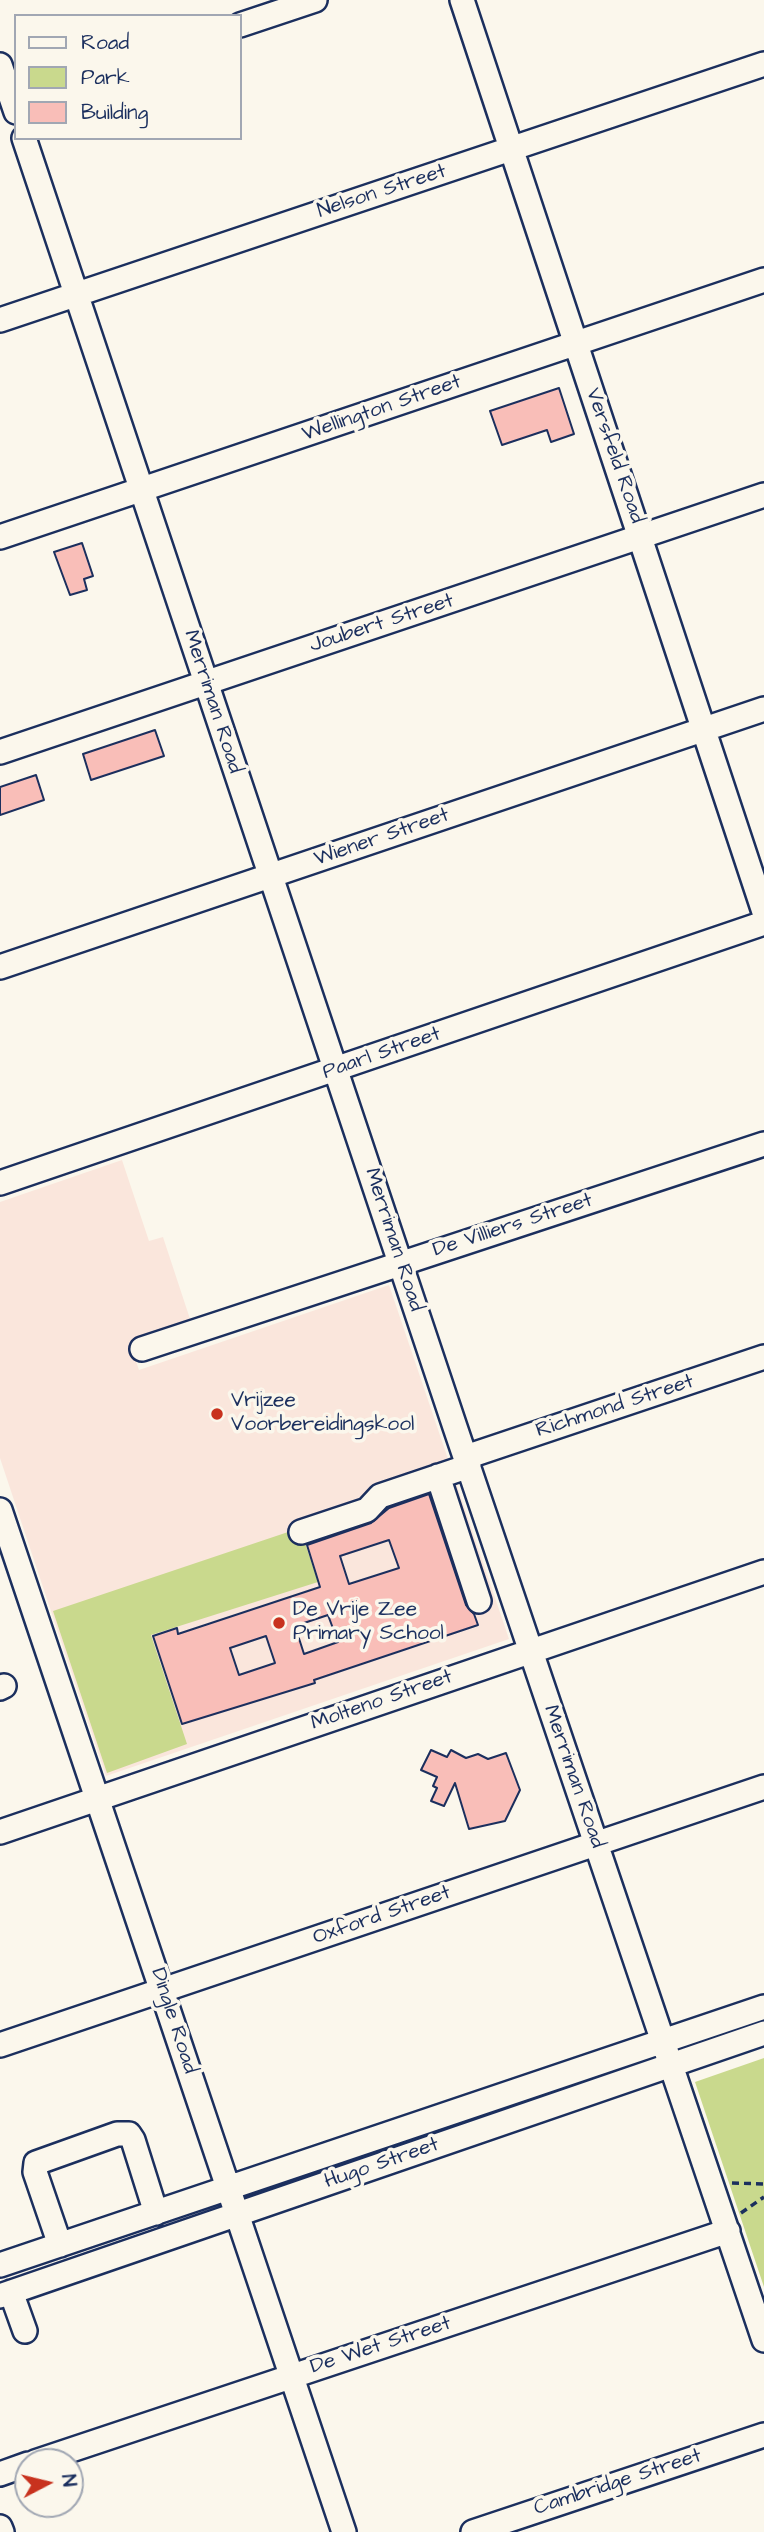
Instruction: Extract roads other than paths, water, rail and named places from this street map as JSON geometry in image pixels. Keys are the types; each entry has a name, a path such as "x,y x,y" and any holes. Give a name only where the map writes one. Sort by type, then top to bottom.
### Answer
{"street":[{"path":"242,24 315,0"},
{"name":"Versfeld Road","path":"462,0 764,912"},
{"name":"Nelson Street","path":"0,320 764,64"},
{"path":"0,65 11,105"},
{"name":"Merriman Road","path":"25,140 74,295 670,2064 734,2222 764,2340"},
{"name":"Wellington Street","path":"0,537 764,279"},
{"name":"Joubert Street","path":"0,752 764,495"},
{"name":"Wiener Street","path":"0,967 764,709"},
{"name":"Paarl Street","path":"0,1183 764,923"},
{"name":"De Villiers Street","path":"142,1349 764,1144"},
{"name":"Richmond Street","path":"301,1532 367,1510 380,1496 438,1476 467,1461 764,1357"},
{"path":"438,1476 479,1601"},
{"name":"Dingle Road","path":"0,1510 344,2532"},
{"name":"Molteno Street","path":"0,1832 764,1572"},
{"name":"Oxford Street","path":"0,2045 764,1787"},
{"name":"Hugo Street","path":"0,2265 764,2007"},
{"name":"Hugo Street","path":"6,2294 764,2033"},
{"path":"60,2245 35,2172 36,2162 117,2134 129,2134 134,2140 156,2213"},
{"name":"De Wet Street","path":"77,2448 734,2222"},
{"path":"6,2294 25,2331"},
{"name":"Cambridge Street","path":"472,2532 764,2435"},
{"path":"0,2527 2,2532"}],"place":[{"name":"Vrijzee Voorbereidingskool","path":"217,1414"},
{"name":"De Vrije Zee Primary School","path":"279,1623"}]}
